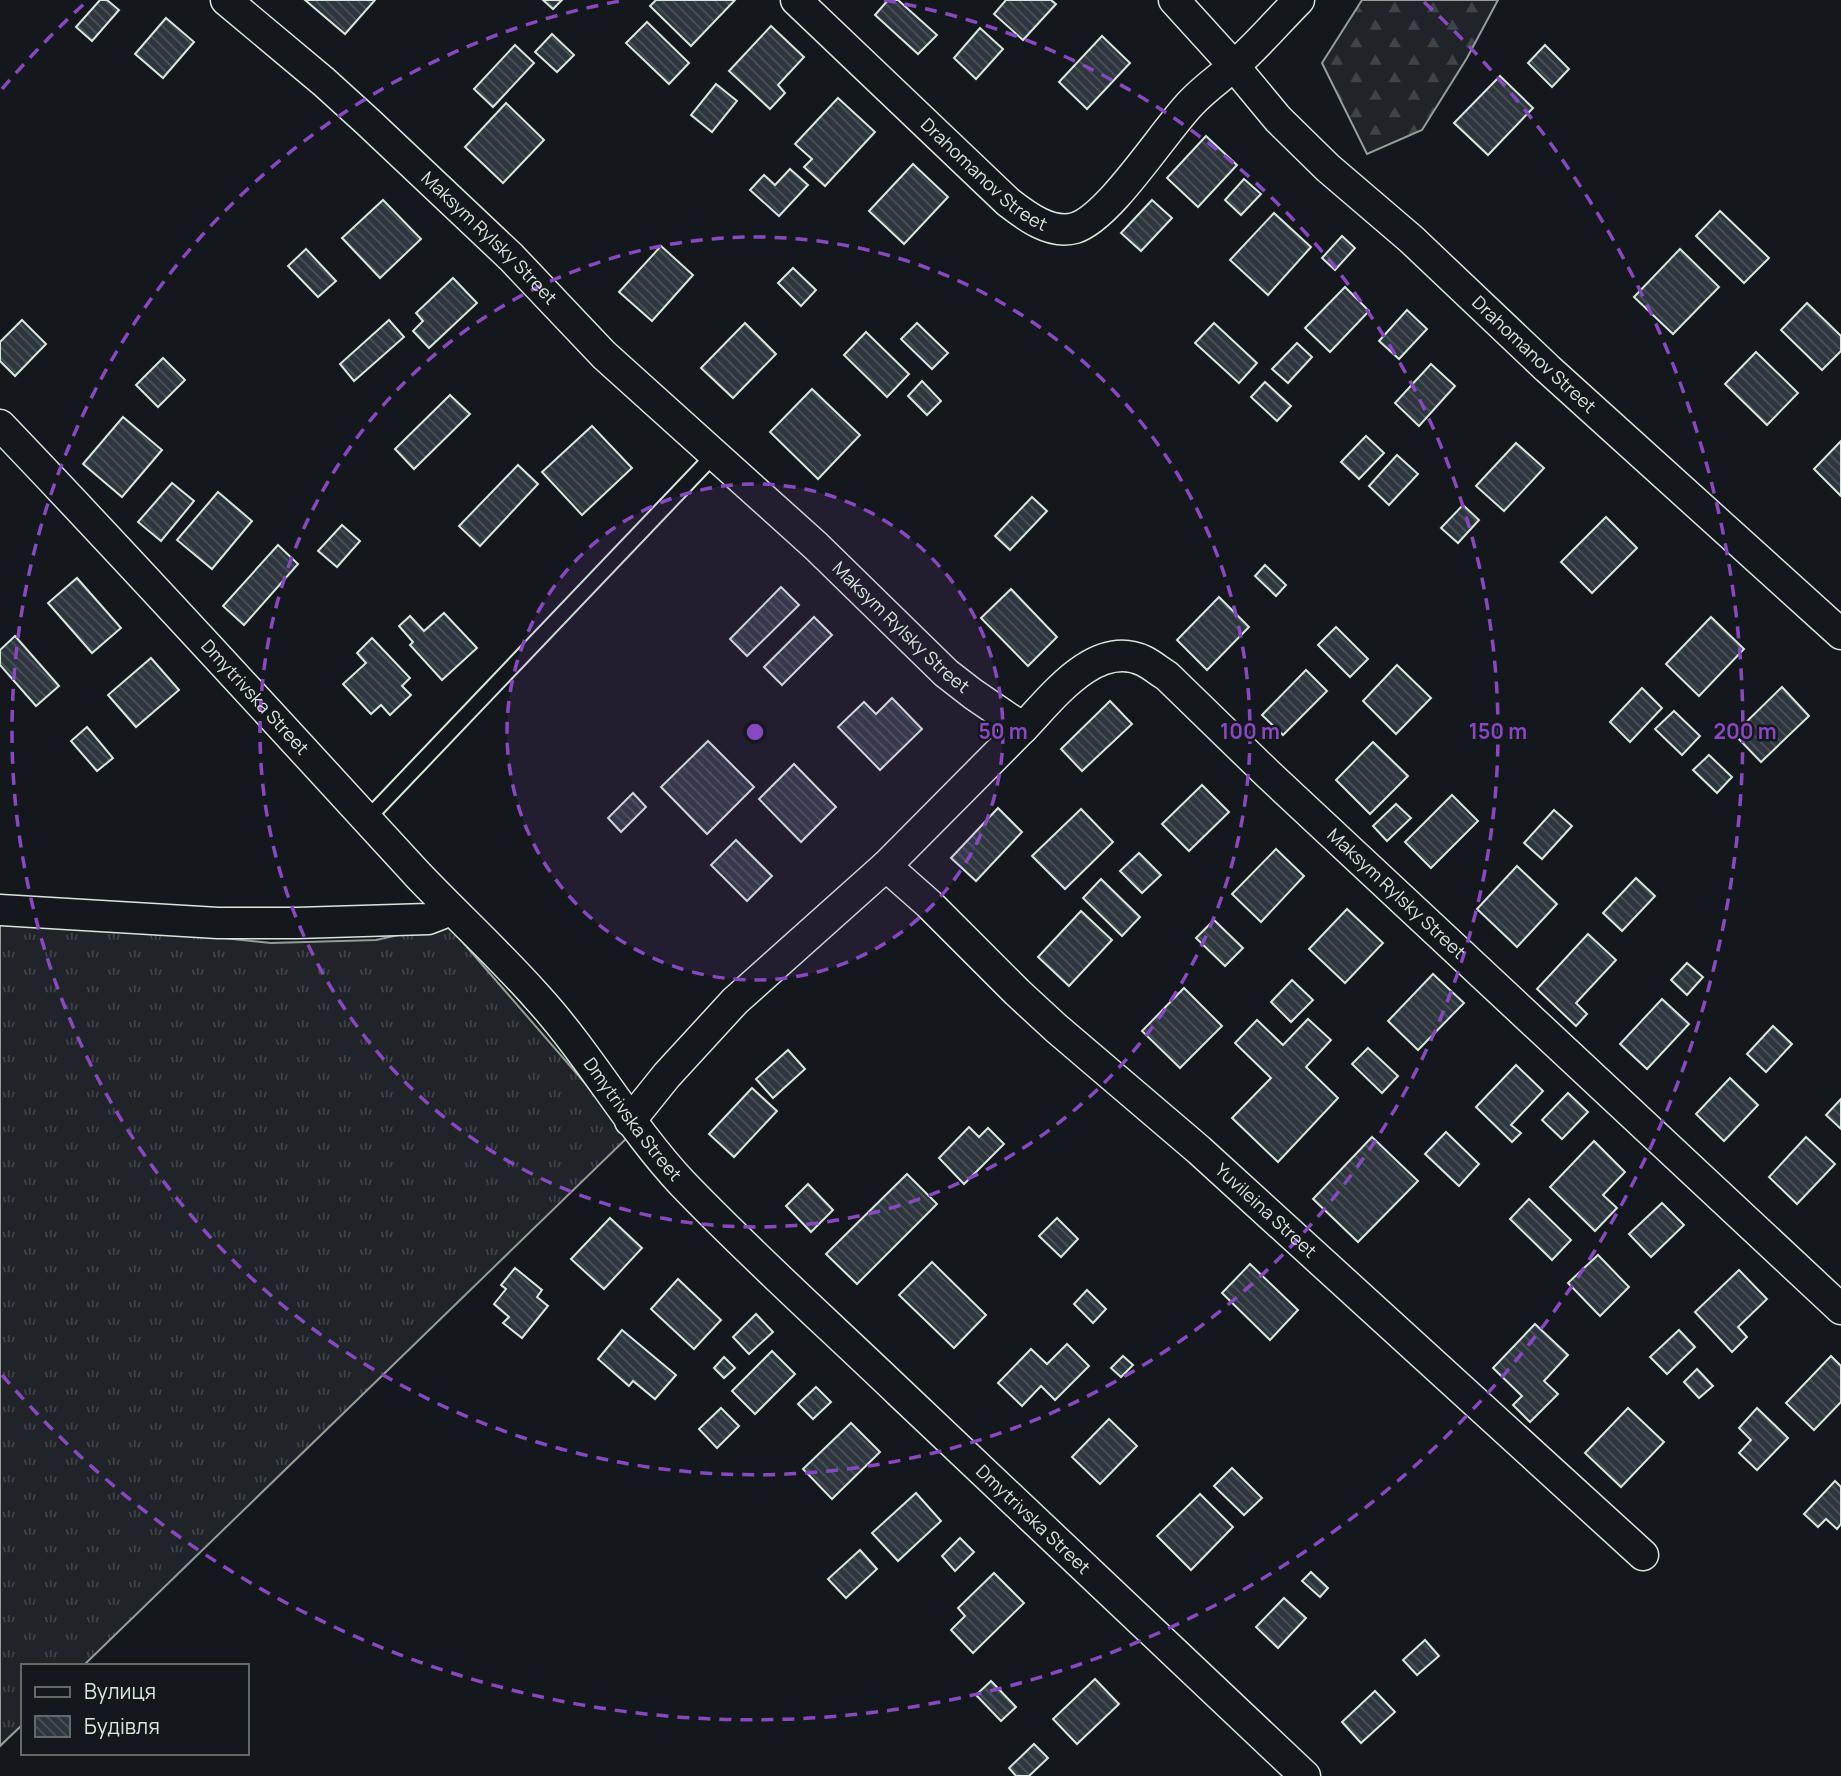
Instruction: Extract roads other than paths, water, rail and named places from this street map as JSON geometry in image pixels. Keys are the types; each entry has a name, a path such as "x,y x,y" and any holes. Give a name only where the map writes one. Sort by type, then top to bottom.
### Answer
{"street":[{"name":"Maksym Rylsky Street","path":"226,0 368,121 505,251 604,355 816,546 946,673 1023,728 1067,683 1097,661 1108,657 1129,656 1154,666 1841,1309"},
{"name":"Drahomanov Street","path":"796,0 1008,202 1021,212 1053,228 1064,230 1087,223 1100,213 1191,103 1234,66"},
{"name":"Drahomanov Street","path":"1174,0 1278,119 1328,168 1411,239 1547,368 1841,634"},
{"path":"1234,66 1299,0"},
{"name":"Dmytrivska Street","path":"0,425 160,593 449,907 517,974 561,1024 631,1121 680,1180 725,1226 1305,1776"},
{"path":"631,1121 667,1075 735,1001 886,866 1023,728"},
{"name":"Yuvileina Street","path":"886,866 929,904 1056,1028 1199,1150 1643,1555"},
{"path":"0,910 218,923 297,923 428,919 441,914 449,907"}],"lane":[{"path":"368,818 714,455"}]}
